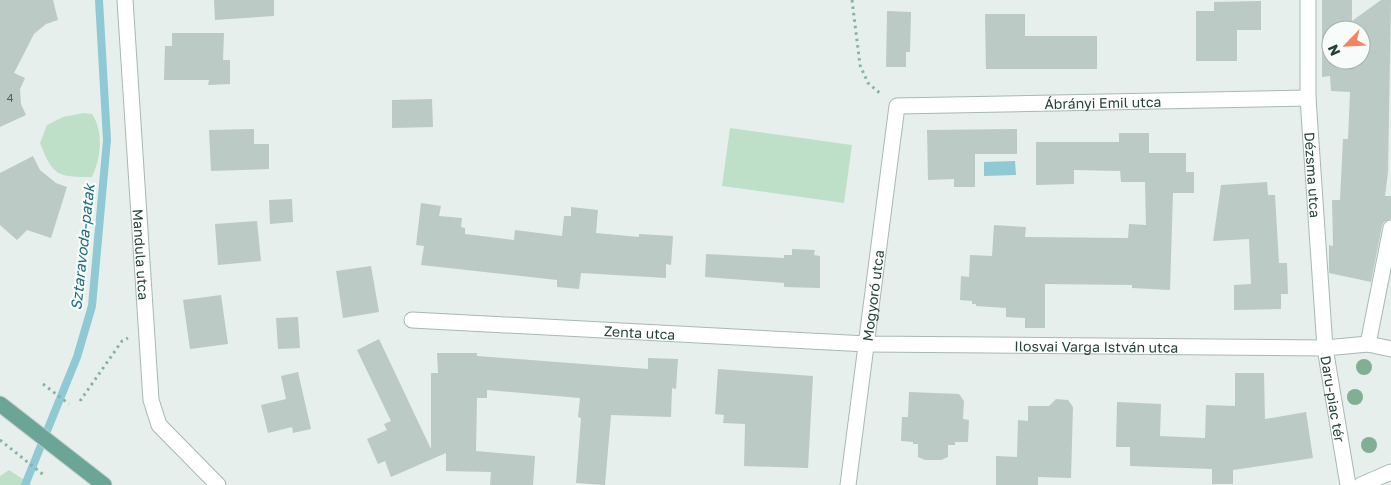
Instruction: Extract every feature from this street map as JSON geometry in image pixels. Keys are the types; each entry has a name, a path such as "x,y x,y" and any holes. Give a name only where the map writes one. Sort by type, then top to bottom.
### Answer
{"main road":[{"path":"0,404 104,485"}],"street":[{"name":"Mandula utca","path":"125,0 151,400 159,425 218,485"},
{"name":"Dézsma utca","path":"1308,0 1308,98 1325,348"},
{"name":"Ábrányi Emil utca","path":"897,106 1308,98"},
{"name":"Mogyoró utca","path":"848,485 897,106"},
{"path":"1368,344 1391,228"},
{"name":"Zenta utca","path":"412,320 867,344"},
{"name":"Ilosvai Varga István utca","path":"867,344 1325,348"},
{"name":"Daru-piac tér","path":"1348,485 1325,348 1368,344 1391,349"},
{"path":"1361,485 1391,472"}],"path":[{"path":"852,0 860,64 868,83 897,106"},
{"path":"80,401 122,342 146,328"},
{"path":"43,384 69,404"},
{"path":"0,440 45,476"}],"green space":[{"path":"84,113 92,114 100,137 95,170 92,177 64,175 53,168 40,143 47,125 63,117"},
{"path":"730,128 852,145 844,203 722,186"},
{"path":"9,470 32,485 0,485 0,476"}],"water":[{"path":"1015,161 1016,175 984,176 984,162"}],"building":[{"path":"0,0 53,0 58,20 46,24 34,34 14,73 25,78 20,89 21,104 26,115 0,127"},
{"path":"214,0 274,0 274,16 215,20"},
{"path":"1322,0 1352,0 1352,20 1322,20"},
{"path":"1381,0 1391,0 1388,172 1385,196 1391,196 1391,219 1384,222 1382,226 1371,282 1329,273 1329,245 1333,246 1332,200 1340,200 1343,139 1348,139 1350,92 1331,91 1330,76 1322,77 1322,70 1371,70 1371,20 1353,20"},
{"path":"1261,1 1261,30 1237,30 1237,61 1196,61 1196,11 1214,11 1214,2"},
{"path":"887,11 911,12 910,52 906,52 906,67 886,67"},
{"path":"985,14 1025,14 1025,36 1097,36 1097,69 986,69"},
{"path":"172,33 224,33 223,60 230,60 230,84 208,85 209,80 164,80 165,46 172,46"},
{"path":"432,99 433,127 392,128 392,100"},
{"path":"254,129 254,144 269,144 269,169 211,171 209,130"},
{"path":"1017,129 1017,154 975,154 975,187 954,187 954,179 928,180 927,130"},
{"path":"1119,133 1149,133 1149,153 1186,153 1186,172 1194,172 1194,193 1173,193 1170,290 1132,288 1132,285 1045,284 1045,328 1025,328 1025,318 1006,317 1006,308 976,306 976,304 972,304 972,301 960,300 961,276 969,277 970,255 992,256 994,225 1026,227 1025,237 1128,238 1129,224 1146,225 1145,182 1121,182 1120,171 1074,170 1074,184 1036,185 1036,142 1119,142"},
{"path":"33,156 40,170 56,183 67,187 51,238 27,230 17,240 0,225 0,173"},
{"path":"1267,182 1268,195 1275,195 1279,263 1287,263 1288,294 1281,294 1281,309 1234,310 1234,285 1251,284 1249,239 1213,241 1221,185"},
{"path":"292,199 293,222 270,224 269,200"},
{"path":"421,203 441,206 439,216 462,218 461,227 465,228 465,234 514,240 515,230 562,236 564,216 571,216 571,207 598,210 596,233 639,237 639,234 673,236 671,265 666,264 666,278 581,273 579,289 557,287 557,280 421,265 424,246 416,245"},
{"path":"257,221 261,261 218,265 215,224"},
{"path":"792,249 815,250 814,255 820,256 820,288 784,287 784,283 705,277 706,254 784,258 784,255 792,255"},
{"path":"371,266 379,312 343,318 336,271"},
{"path":"221,295 228,344 190,349 183,300"},
{"path":"298,317 300,348 278,349 276,318"},
{"path":"379,339 431,449 431,373 438,373 437,353 477,353 477,356 648,369 648,358 678,359 676,389 672,388 671,417 611,415 605,485 576,483 581,418 578,417 580,398 487,390 487,398 477,398 476,451 535,456 533,485 490,485 491,472 446,471 446,453 391,477 385,461 378,464 367,439 387,430 384,424 391,421 357,350"},
{"path":"718,369 813,376 808,468 744,466 745,424 723,423 724,415 715,414"},
{"path":"298,372 311,429 293,433 292,427 268,433 261,405 286,399 281,376"},
{"path":"1235,373 1264,373 1265,419 1306,412 1313,458 1233,470 1233,484 1212,484 1212,469 1130,466 1130,447 1116,447 1117,402 1161,404 1160,436 1205,438 1206,405 1235,406"},
{"path":"909,392 959,394 964,401 963,419 969,420 968,442 955,442 955,445 948,445 948,457 941,460 925,460 918,457 918,444 901,441 902,417 908,417"},
{"path":"1056,399 1068,400 1073,407 1071,478 1038,477 1038,485 996,485 996,456 1017,457 1018,420 1028,421 1028,406 1049,406"}],"waterway":[{"name":"Sztaravoda-patak","path":"25,485 77,357 92,306 107,140 99,0"}]}
